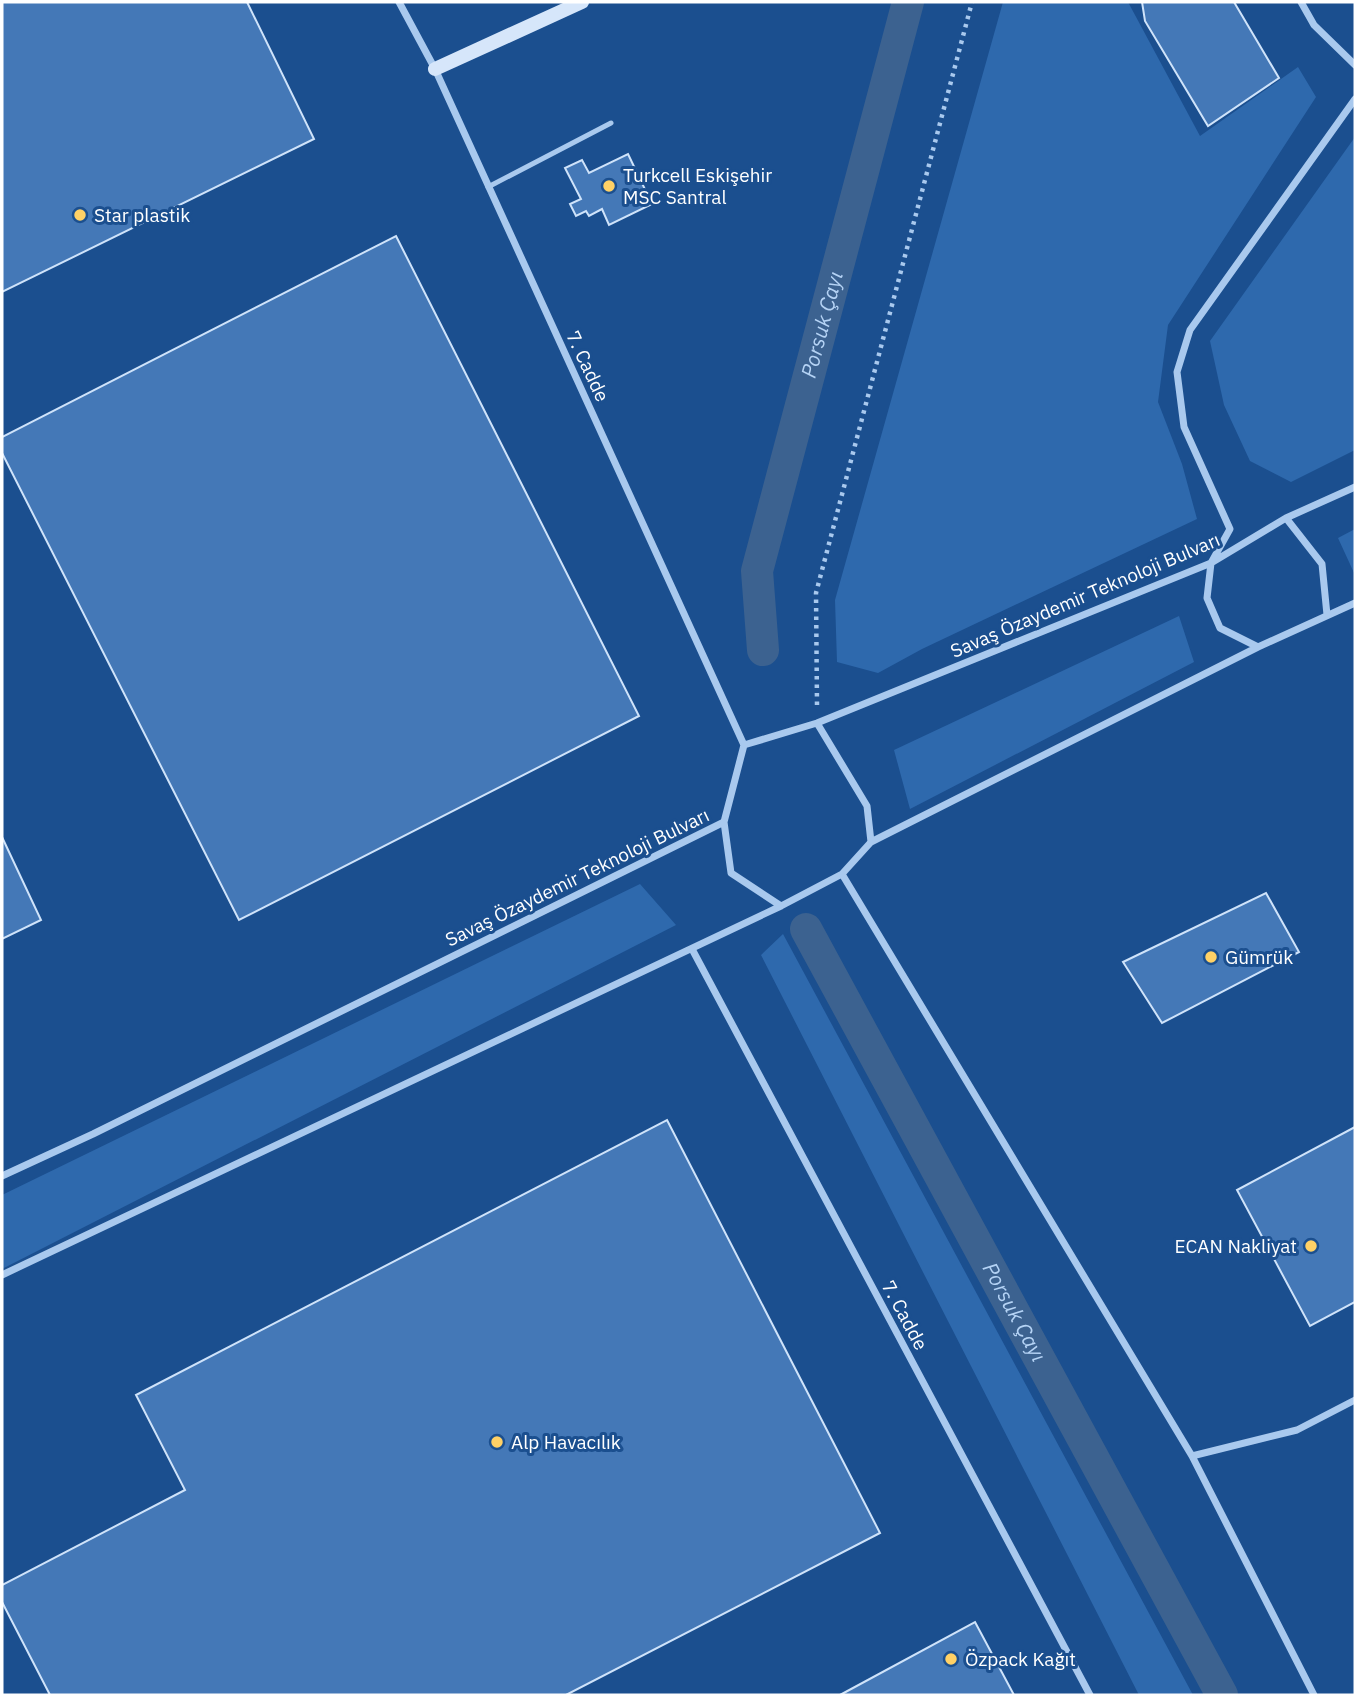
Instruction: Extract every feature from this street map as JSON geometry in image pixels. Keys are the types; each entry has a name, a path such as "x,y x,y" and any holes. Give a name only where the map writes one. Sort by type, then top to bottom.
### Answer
{"street":[{"name":"7. Cadde","path":"399,2 435,69 744,745"},
{"path":"435,69 582,2"},
{"path":"1301,2 1314,25 1355,65"},
{"path":"1258,647 1220,628 1207,598 1211,563 1230,529 1184,428 1177,372 1190,330 1355,99"},
{"name":"Savaş Özaydemir Teknoloji Bulvarı","path":"2,1176 93,1134 724,822 744,745 817,723 1211,563 1286,518 1355,487"},
{"path":"1286,518 1322,564 1327,615"},
{"path":"2,1275 781,906 842,874 871,842 1258,647 1355,603"},
{"path":"817,723 867,806 871,842"},
{"path":"724,822 731,873 781,906"},
{"path":"842,874 1192,1456 1314,1695"},
{"name":"7. Cadde","path":"692,949 1090,1695"},
{"path":"1192,1456 1297,1430 1355,1400"}],"lane":[{"path":"488,187 611,124"}],"path":[{"path":"817,723 816,593 972,2"}],"shaded area":[{"path":"1003,2 1128,2 1200,136 1298,67 1316,97 1168,325 1158,402 1182,464 1197,519 922,649 878,673 837,662 835,600"},
{"path":"1355,137 1355,450 1291,482 1250,461 1224,405 1210,341"},
{"path":"1355,529 1355,575 1338,538"},
{"path":"1179,616 1194,662 910,809 894,750"},
{"path":"640,884 676,925 2,1269 2,1195"},
{"path":"783,934 1193,1695 1139,1695 761,955"}],"building":[{"name":"Star plastik","path":"2,2 247,2 314,139 2,292"},
{"path":"1142,2 1234,2 1279,78 1208,126 1145,21"},
{"name":"Turkcell Eskişehir MSC Santral","path":"628,154 652,204 609,225 602,209 589,216 586,211 576,216 570,204 581,199 565,168 582,160 589,173"},
{"path":"396,236 639,716 239,920 2,453 2,437"},
{"path":"2,837 41,920 2,939"},
{"name":"Gümrük","path":"1266,893 1299,952 1162,1023 1123,962"},
{"name":"Alp Havacılık","path":"667,1120 880,1533 566,1695 50,1695 2,1602 2,1585 185,1490 136,1395"},
{"name":"ECAN Nakliyat","path":"1355,1127 1355,1302 1310,1326 1237,1190"},
{"name":"Özpack Kağıt","path":"975,1622 1014,1695 840,1695"}],"waterway":[{"name":"Porsuk Çayı","path":"763,650 757,571 908,2"},
{"name":"Porsuk Çayı","path":"806,929 1222,1695"}],"place":[{"name":"Turkcell Eskişehir MSC Santral","path":"609,186"},
{"name":"Star plastik","path":"80,215"},
{"name":"Gümrük","path":"1211,957"},
{"name":"ECAN Nakliyat","path":"1311,1246"},
{"name":"Alp Havacılık","path":"497,1442"},
{"name":"Özpack Kağıt","path":"951,1659"}]}
